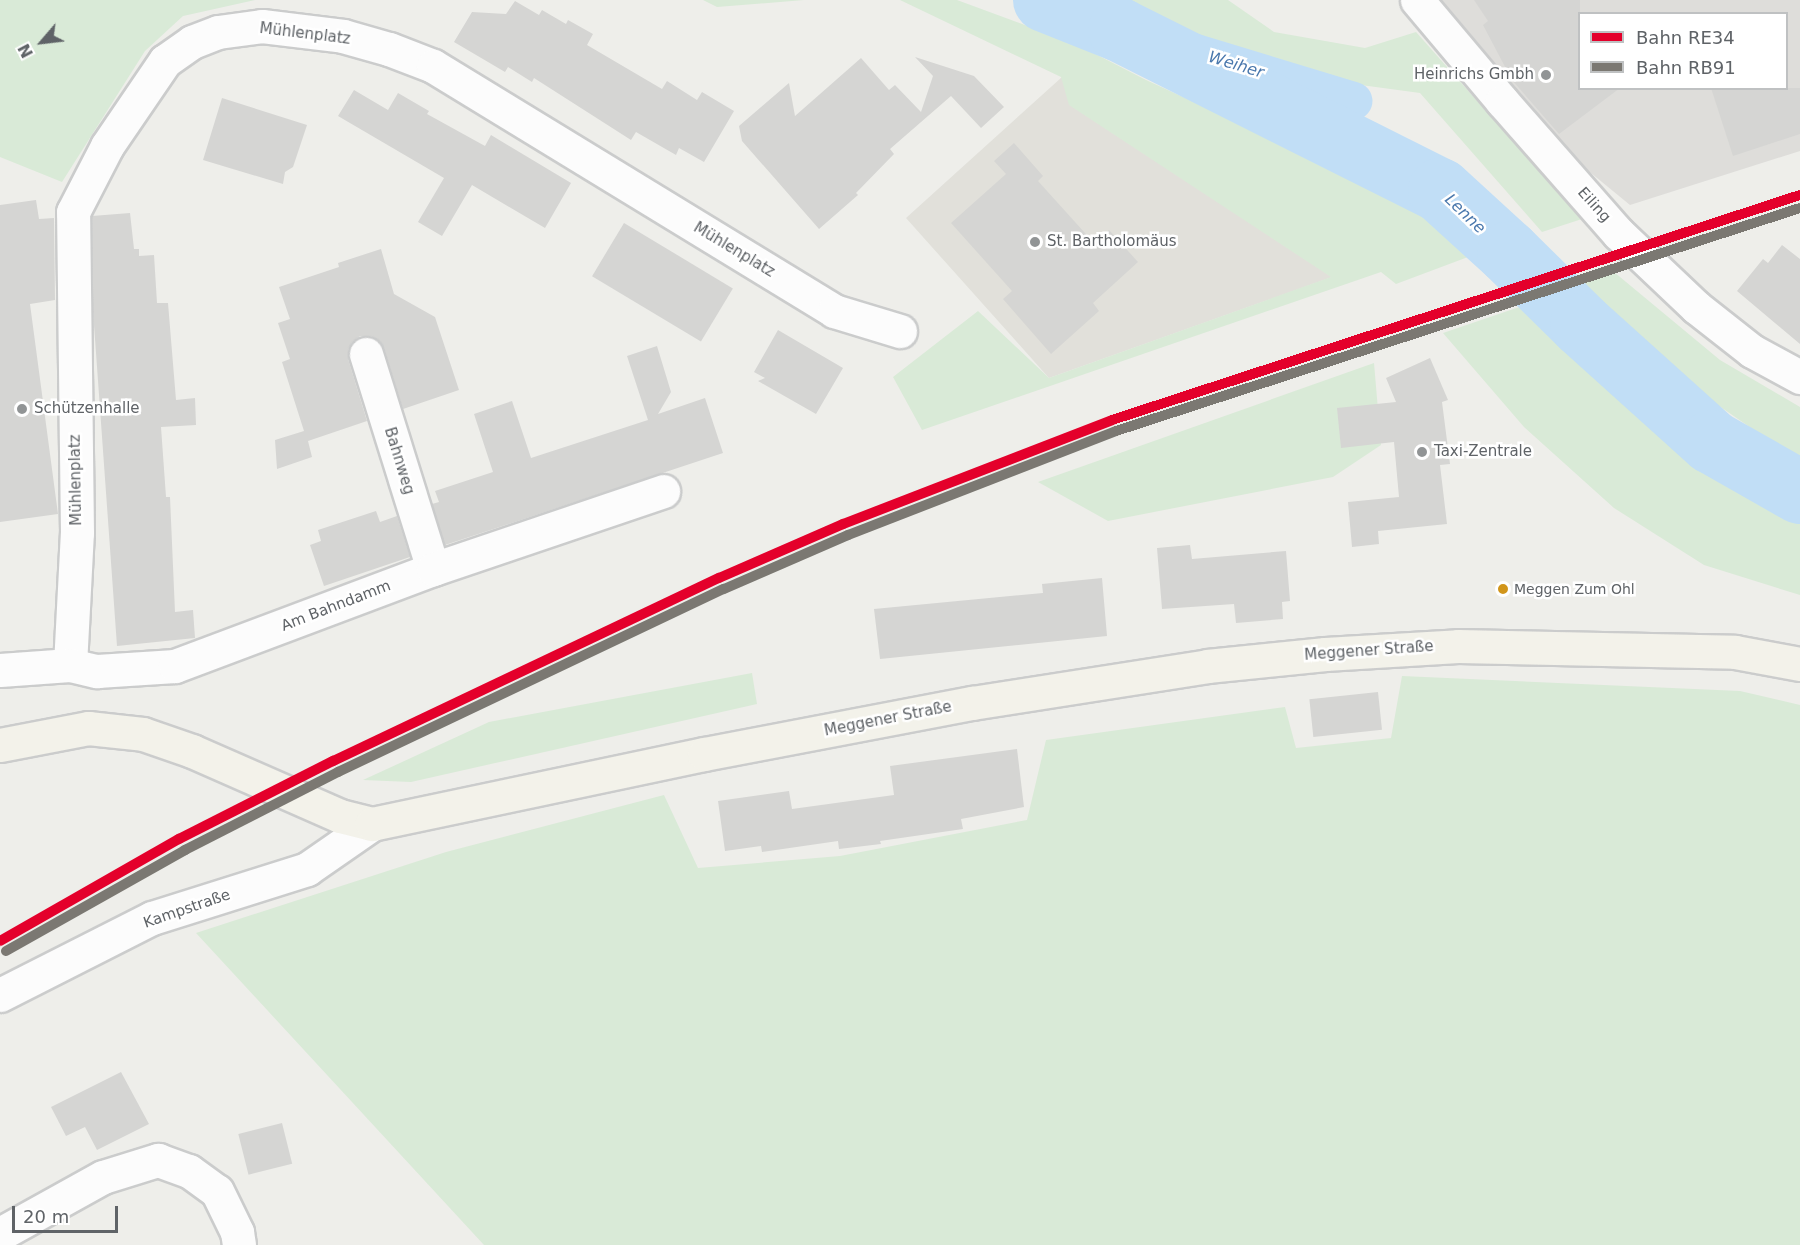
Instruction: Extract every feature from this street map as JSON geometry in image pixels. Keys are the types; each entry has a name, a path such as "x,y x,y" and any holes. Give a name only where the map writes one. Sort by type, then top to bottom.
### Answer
{"main road":[{"name":"Meggener Straße","path":"0,745 88,728 143,734 192,751 313,805 372,824 844,727 972,703 1208,666 1325,654 1458,646 1735,652 1800,664"}],"street":[{"name":"Eiling","path":"1418,0 1502,101 1618,233 1696,307 1752,351 1800,377"},
{"name":"Mühlenplatz","path":"70,665 76,533 72,212 107,146 165,61 192,42 218,33 262,26 273,27 343,36 389,49 433,66 834,311 900,331"},
{"name":"Bahnweg","path":"366,354 433,569"},
{"name":"Am Bahndamm","path":"0,670 70,665 98,671 175,666 433,569 663,491"},
{"name":"Kampstraße","path":"0,995 152,918 307,869 372,824"},
{"path":"0,1234 103,1177 158,1160 189,1171 217,1191 237,1232 239,1245"}],"shaded area":[{"path":"1437,0 1800,0 1800,151 1630,205 1580,164 1468,42"},
{"path":"1062,77 1070,105 1332,277 1049,378 906,218"}],"green space":[{"path":"0,0 255,0 183,16 145,51 62,182 0,157"},
{"path":"703,0 804,0 717,7"},
{"path":"900,0 957,0 1074,43 1146,80 1408,200 1476,254 1396,284 1381,272 922,430 893,377 978,311 1049,378 1331,277 1069,105 1061,77"},
{"path":"1121,0 1228,0 1274,32 1365,48 1416,32 1582,219 1542,232 1420,93 1309,78 1208,42"},
{"path":"1614,272 1720,360 1800,407 1800,459 1783,450 1683,381 1578,283"},
{"path":"1531,303 1675,439 1778,508 1800,518 1800,595 1704,565 1614,508 1524,427 1443,333"},
{"path":"1374,363 1381,445 1333,477 1108,521 1038,482"},
{"path":"752,673 757,704 411,782 363,780 489,722"},
{"path":"1402,676 1740,691 1800,705 1800,1245 484,1245 196,933 446,852 664,795 698,868 840,856 1027,820 1046,740 1285,707 1296,748 1391,738"}],"building":[{"path":"1474,0 1580,0 1578,90 1617,90 1559,134 1512,80 1483,25 1488,21"},
{"path":"515,1 539,15 542,10 566,24 568,20 593,34 587,45 662,89 667,81 697,100 702,92 734,111 704,162 679,148 676,155 636,132 631,140 534,78 532,82 508,67 505,72 454,42 472,12 506,14"},
{"path":"915,57 974,76 1004,107 981,128 951,96 890,149 894,154 856,193 858,195 819,229 742,141 739,126 789,83 795,116 861,58 889,90 895,85 921,112 933,76"},
{"path":"1800,88 1800,134 1733,156 1712,90"},
{"path":"354,90 388,110 398,93 429,111 427,114 485,146 491,135 571,183 545,228 472,185 442,236 418,222 444,178 338,116"},
{"path":"222,98 307,125 293,167 285,172 283,184 203,160"},
{"path":"1014,143 1043,176 1038,181 1094,243 1109,230 1138,262 1093,303 1099,311 1051,354 1003,299 1012,291 951,223 1006,174 994,161"},
{"name":"Schützenhalle","path":"36,200 39,219 54,218 55,300 30,304 58,514 0,522 0,205"},
{"path":"130,213 134,249 139,249 139,256 154,255 157,303 168,303 176,400 195,398 196,425 161,427 166,497 170,497 175,612 193,610 195,638 117,646 93,311 92,216"},
{"path":"624,223 733,288 701,342 592,276"},
{"path":"1782,245 1800,259 1800,344 1737,291 1763,259 1768,263"},
{"path":"381,249 394,294 435,317 459,390 403,409 384,348 371,336 360,336 352,342 348,350 348,359 367,421 308,441 312,457 277,469 275,440 304,431 282,362 290,359 278,323 290,319 279,287 339,267 338,263"},
{"path":"778,330 843,368 816,414 758,381 765,378 754,372"},
{"path":"657,346 671,392 658,414 705,398 723,453 445,545 432,504 439,502 435,491 493,472 474,414 512,401 531,458 648,420 627,356"},
{"path":"1430,358 1448,400 1442,402 1450,464 1440,465 1447,524 1378,531 1379,544 1352,547 1348,502 1399,497 1394,442 1341,448 1337,408 1396,402 1386,378"},
{"path":"376,511 380,522 397,516 410,557 324,586 310,545 321,541 318,530"},
{"path":"1190,545 1192,559 1286,551 1290,601 1282,602 1283,619 1236,623 1234,604 1162,609 1157,548"},
{"path":"1102,578 1107,636 880,659 874,609 1043,593 1042,584"},
{"path":"1378,692 1382,730 1313,737 1309,699"},
{"path":"1017,749 1024,807 961,819 963,829 839,849 838,841 762,852 761,846 725,851 718,801 789,791 792,809 894,795 890,766"},
{"path":"121,1072 149,1124 97,1150 85,1127 66,1136 51,1107"},
{"path":"282,1123 292,1164 248,1175 238,1134"}],"waterway":[{"name":"Lenne","path":"1045,0 1120,30 1440,190 1509,253 1582,325 1712,442 1800,492"},
{"name":"Weiher","path":"1120,30 1353,101"}],"rail line":[{"name":"RE34","path":"0,941 179,839 333,761 719,578 843,524 1112,420 1800,195"},
{"name":"RB91","path":"6,951 185,850 338,772 724,589 848,535 1116,431 1800,208"}],"place":[{"name":"Heinrichs Gmbh","path":"1546,75"},
{"name":"St. Bartholomäus","path":"1035,242"},
{"name":"Schützenhalle","path":"22,409"},
{"name":"Taxi-Zentrale","path":"1422,452"},
{"name":"Meggen Zum Ohl","path":"1503,589"}]}
